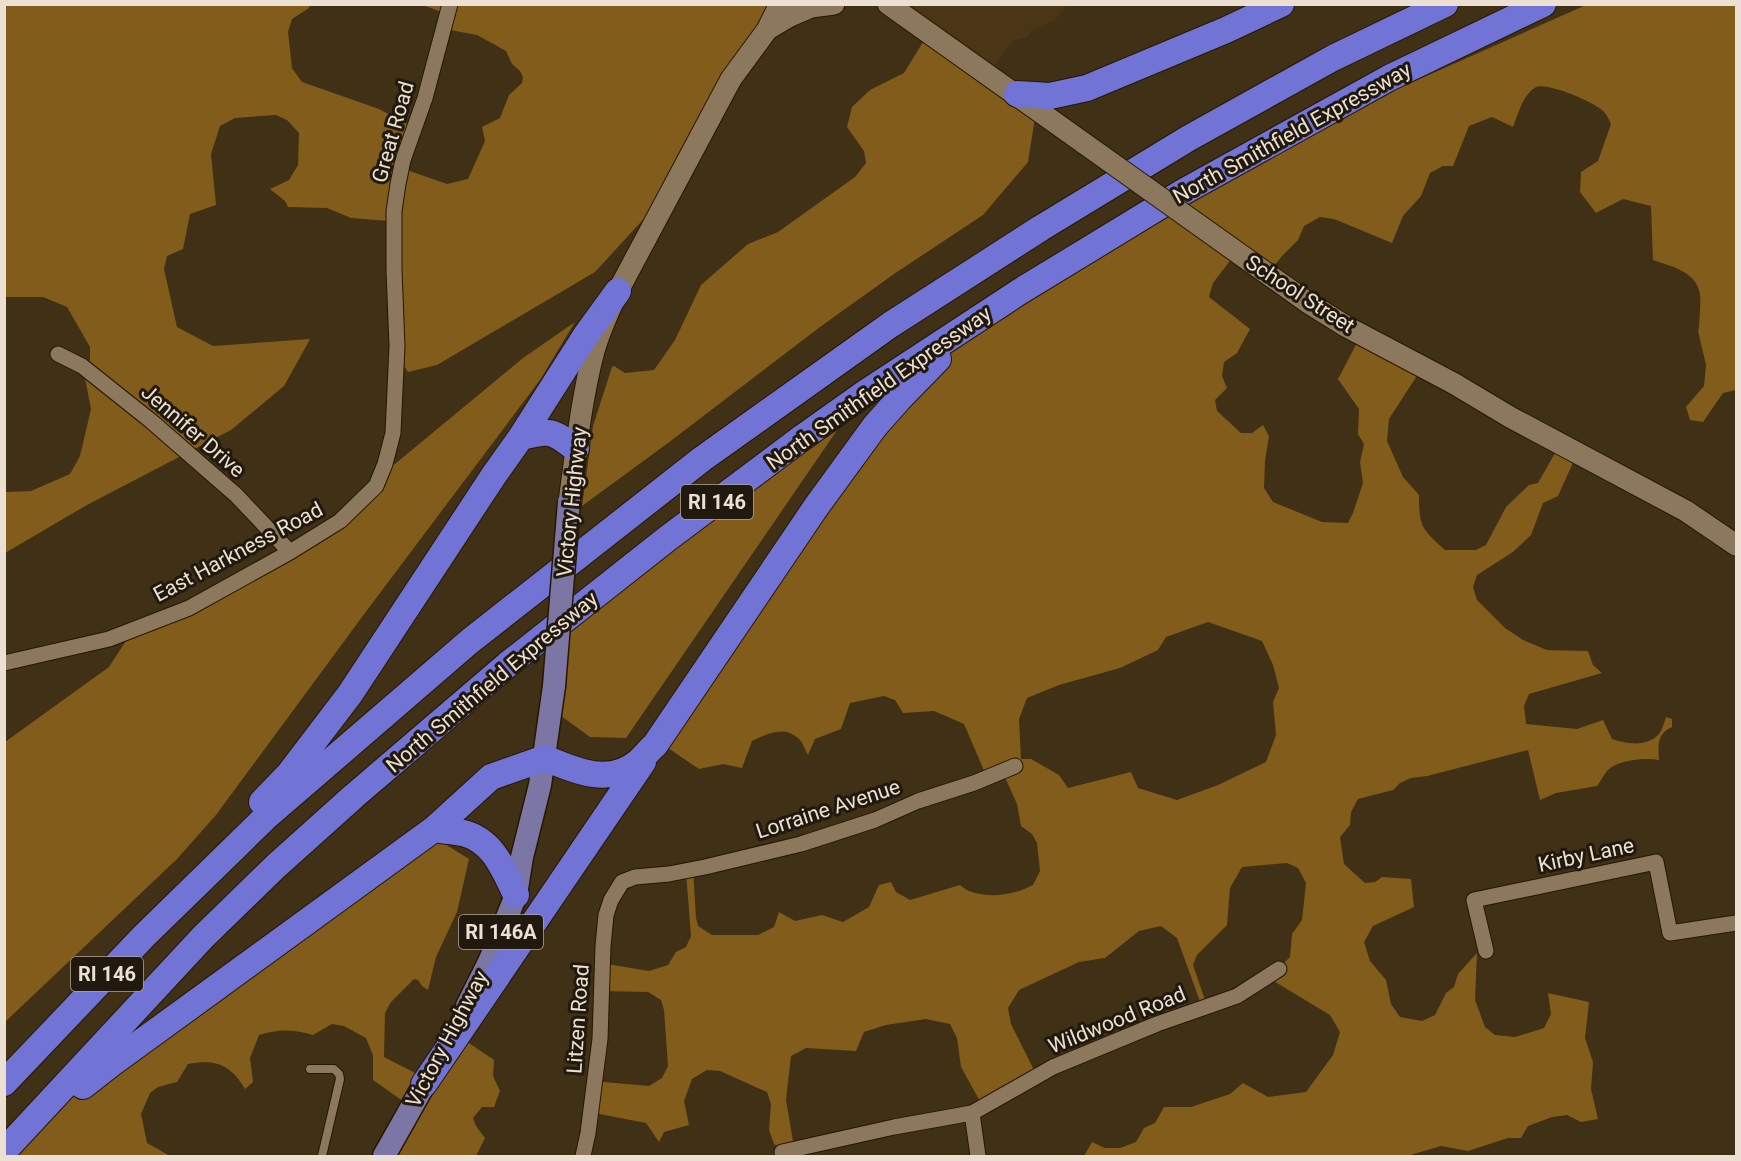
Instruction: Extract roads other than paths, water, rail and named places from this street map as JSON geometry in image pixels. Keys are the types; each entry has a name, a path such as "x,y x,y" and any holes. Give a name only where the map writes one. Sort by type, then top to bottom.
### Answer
{"highway":[{"path":"1017,94 1050,96 1087,88 1226,30 1281,4"},
{"name":"North Smithfield Expressway","path":"4,1083 87,994 266,817 470,641 702,459 890,325 998,254 1190,138 1333,58 1445,4"},
{"name":"North Smithfield Expressway","path":"4,1151 203,937 276,866 354,796 482,686 668,538 803,437 865,393 1019,292 1183,192 1389,78 1543,4"},
{"path":"213,867 263,801 289,774 350,694 586,335 618,291"},
{"path":"424,1084 816,507 875,426 945,351 1019,292"},
{"path":"521,436 544,431 561,436 576,448"},
{"path":"4,1151 111,1064 434,829 490,777 545,758 582,772 608,775 629,769 655,745"},
{"path":"434,829 464,834 488,846 505,871 516,895"}],"main road":[{"name":"Victory Highway","path":"384,1156 460,1020 489,962 516,895 522,856 545,758 554,686 569,501"}],"street":[{"name":"Great Road","path":"397,346 394,211 398,184 403,160 425,98 450,4"},
{"name":"Victory Highway","path":"569,501 576,448 594,352 603,324 618,291 731,79 767,30 780,4"},
{"path":"767,30 811,7 834,4"},
{"name":"School Street","path":"874,4 894,8 1307,302 1347,327 1453,383 1510,417 1686,511 1737,545"},
{"name":"East Harkness Road","path":"4,663 109,639 189,608 290,552 340,521 375,486 381,476 393,433 397,346"},
{"name":"Jennifer Drive","path":"58,354 82,366 151,421 236,495 290,552"},
{"name":"Lorraine Avenue","path":"617,887 622,882 635,877 669,874 801,844 875,820 918,801 974,783 1015,766"},
{"name":"Kirby Lane","path":"1486,951 1474,900 1656,862 1670,933 1737,924"},
{"name":"Litzen Road","path":"583,1156 600,1039 606,915 617,887"},
{"name":"Wildwood Road","path":"782,1152 894,1127 972,1113 1053,1067 1158,1024 1237,996 1279,969"},
{"path":"972,1113 978,1156"}],"lane":[{"path":"310,1069 334,1069 340,1079 322,1156"}]}
